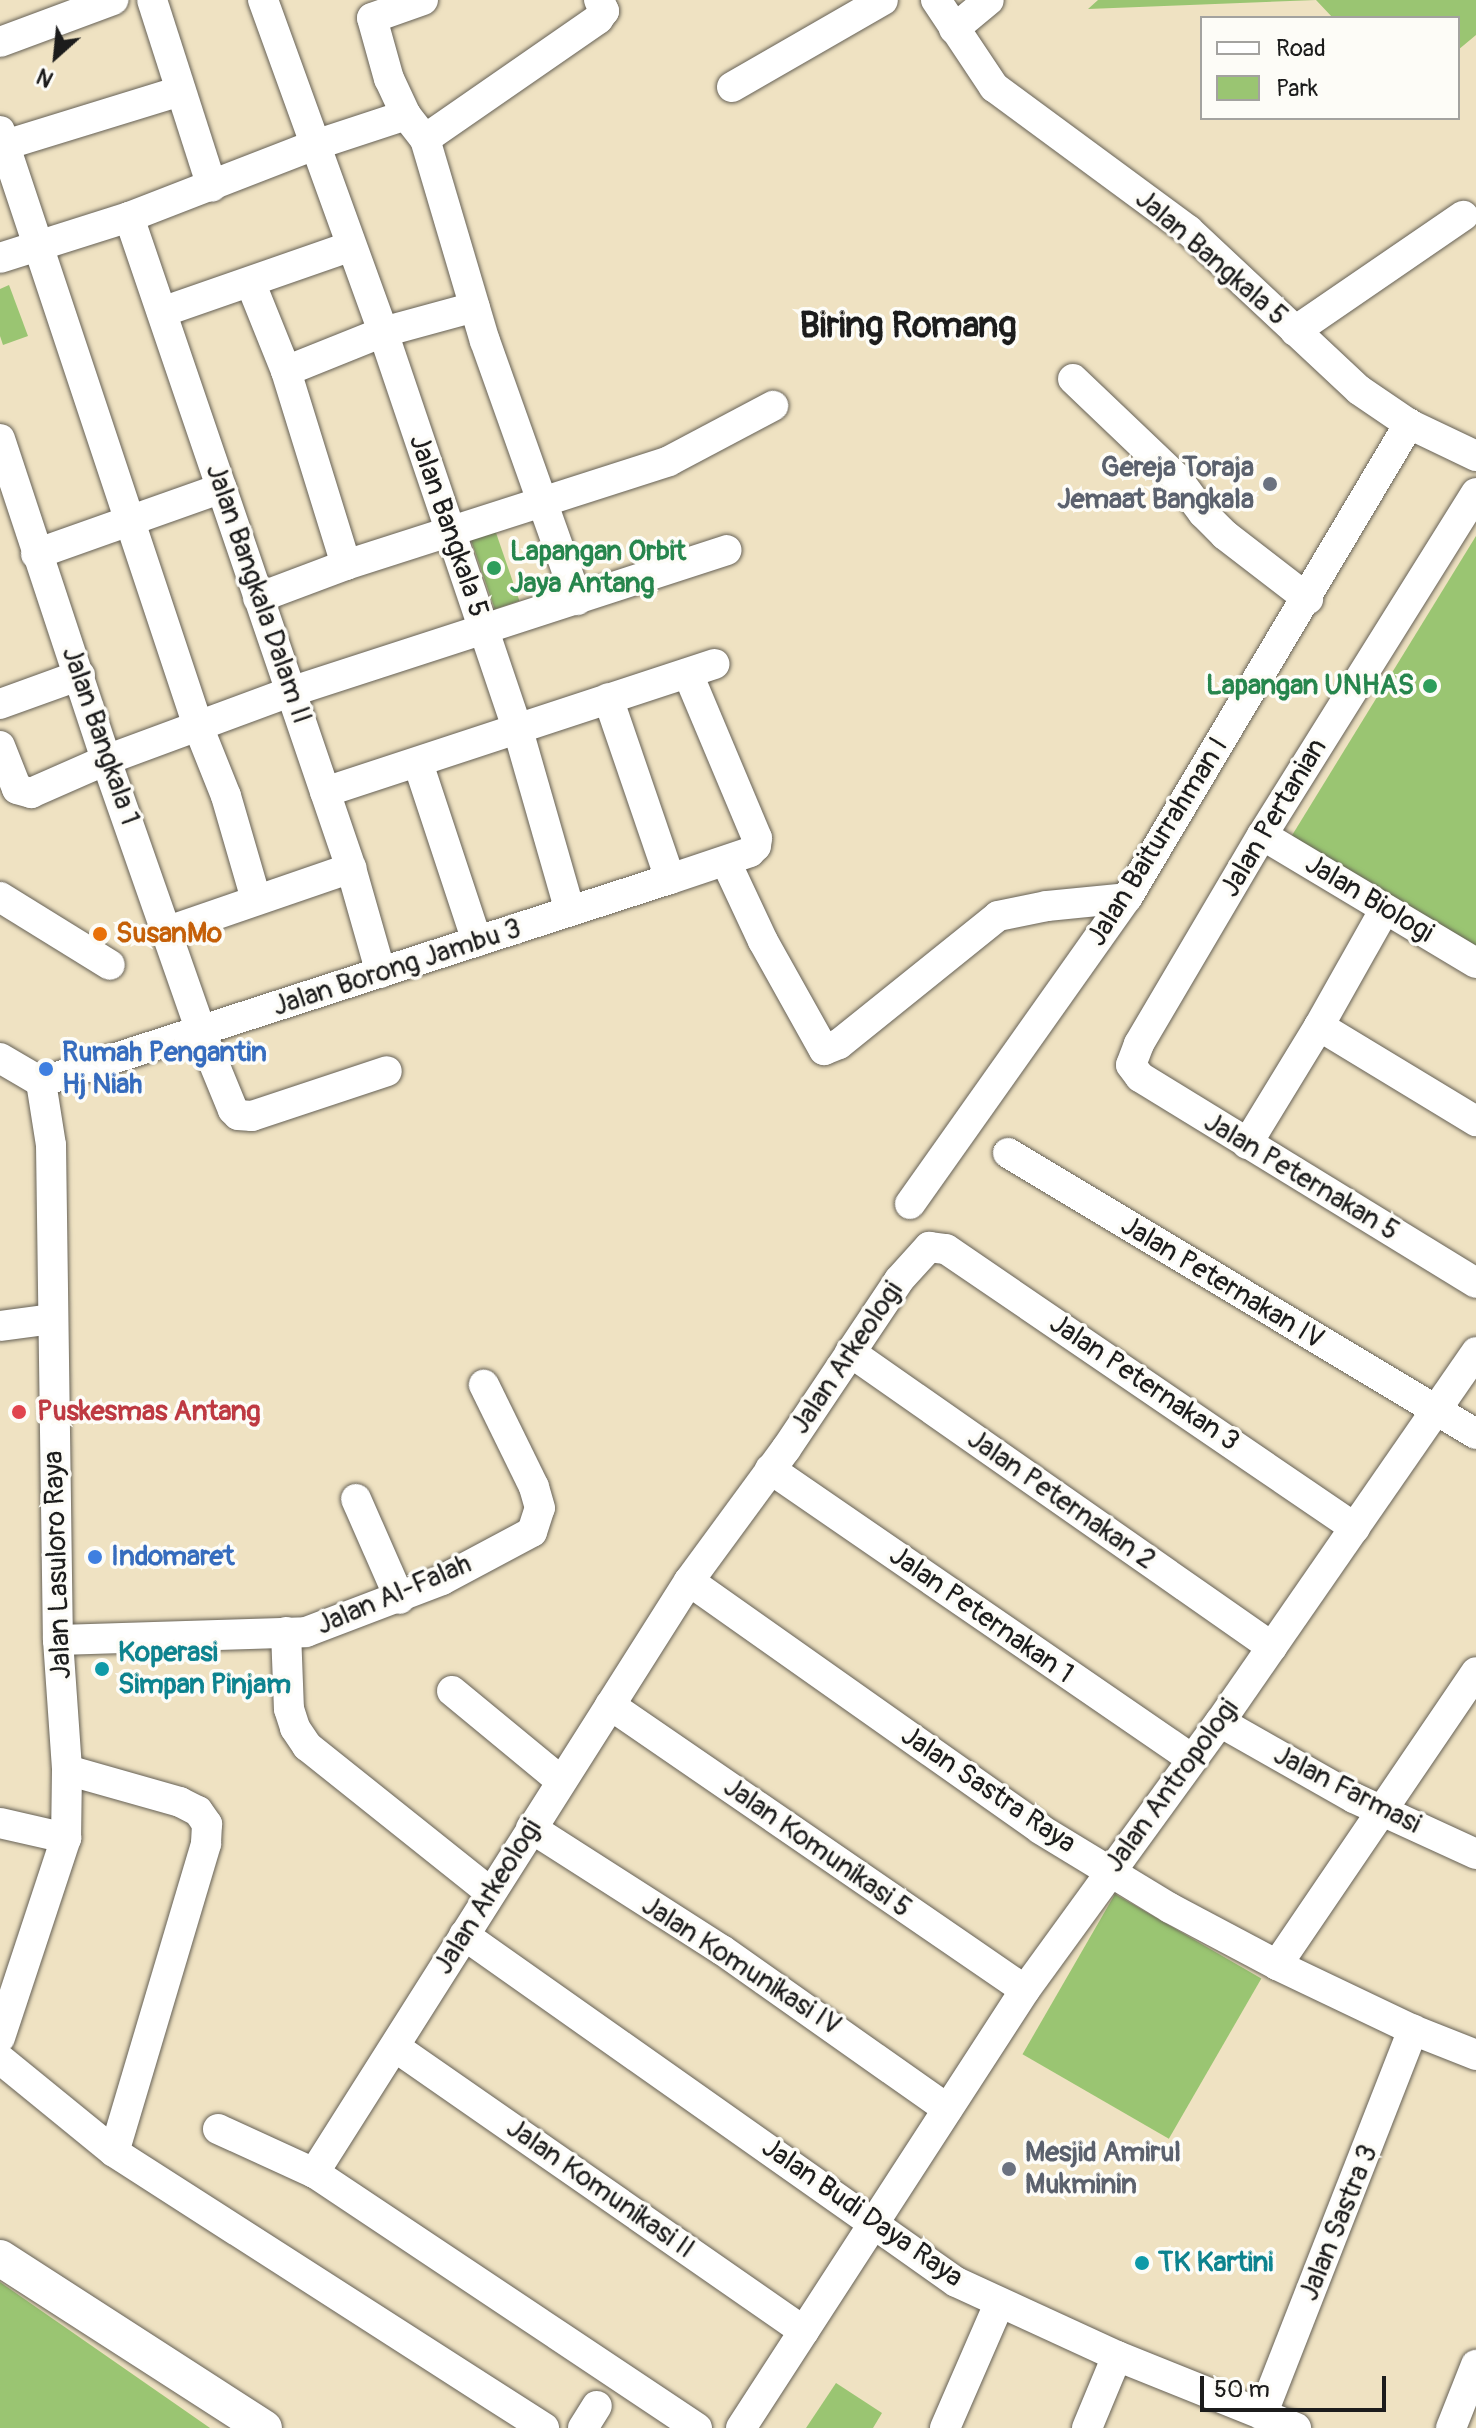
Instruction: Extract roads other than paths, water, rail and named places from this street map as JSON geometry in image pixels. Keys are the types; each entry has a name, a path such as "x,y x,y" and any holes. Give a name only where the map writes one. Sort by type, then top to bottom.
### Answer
{"street":[{"path":"152,0 212,187"},
{"name":"Jalan Bangkala 5","path":"263,0 383,332 518,730 570,911"},
{"path":"423,0 370,9 389,79 406,115 425,139 475,307 577,600"},
{"path":"425,139 598,19 604,11 599,0"},
{"path":"732,87 883,0"},
{"name":"Jalan Bangkala 5","path":"936,0 994,87 1188,230 1359,390 1409,424 1476,456"},
{"path":"954,29 989,0"},
{"path":"0,42 101,2"},
{"path":"180,91 2,138 198,726 226,796 256,899"},
{"path":"0,258 38,243 129,217 315,145 406,115"},
{"path":"1295,331 1463,216"},
{"name":"Jalan Bangkala Dalam II","path":"129,217 351,868 381,973"},
{"path":"162,312 251,284 351,246"},
{"path":"251,284 286,371 346,565"},
{"path":"286,371 383,332 475,307"},
{"path":"1073,379 1177,478 1225,535 1308,599"},
{"path":"258,598 448,531 669,461 773,406"},
{"name":"Jalan Baiturrahman I","path":"910,1204 1127,898 1308,599 1409,424"},
{"name":"Jalan Bangkala 1","path":"0,439 106,760 201,1032 233,1110 243,1116 387,1071"},
{"path":"36,554 222,488"},
{"name":"Jalan Pertanian","path":"1131,1065 1139,1044 1262,835 1476,493"},
{"path":"0,746 17,789 24,794 290,692 726,550"},
{"name":"Jalan Borong Jambu 3","path":"41,1082 750,852 756,846 757,838 701,669 608,698"},
{"path":"0,704 80,675"},
{"path":"325,792 608,698 670,879"},
{"path":"418,763 477,941"},
{"name":"Jalan Biologi","path":"1262,835 1476,963"},
{"path":"726,862 763,941 824,1050 839,1044 998,916 1047,906 1127,898"},
{"path":"168,931 351,868"},
{"path":"0,897 110,965"},
{"path":"1247,1144 1385,909"},
{"path":"1319,1026 1476,1121"},
{"path":"0,1058 41,1082"},
{"name":"Jalan Peternakan 5","path":"1131,1065 1140,1077 1476,1283"},
{"name":"Jalan Lasuloro Raya","path":"0,2037 66,1838 67,1770 58,1640 51,1145 41,1082"},
{"name":"Jalan Peternakan IV","path":"1008,1153 1435,1413 1476,1434"},
{"name":"Jalan Arkeologi","path":"314,2173 560,1780 689,1581 899,1280 929,1247"},
{"name":"Jalan Peternakan 3","path":"929,1247 946,1249 984,1273 1355,1528"},
{"path":"0,1326 52,1319"},
{"name":"Jalan Peternakan 2","path":"850,1352 1272,1647"},
{"name":"Jalan Antropologi","path":"741,2428 1025,1990 1220,1722 1476,1352"},
{"name":"Jalan Al-Falah","path":"58,1640 306,1632 400,1599 532,1532 540,1508 534,1487 484,1385"},
{"name":"Jalan Peternakan 1","path":"770,1469 1192,1759"},
{"path":"356,1499 400,1599"},
{"name":"Jalan Sastra Raya","path":"689,1581 1040,1829 1170,1908 1277,1965 1413,2030 1476,2055"},
{"path":"286,1632 289,1709 295,1728 307,1746 490,1892"},
{"path":"1277,1965 1476,1672"},
{"path":"452,1691 560,1780"},
{"name":"Jalan Komunikasi 5","path":"610,1705 1025,1990"},
{"name":"Jalan Farmasi","path":"1220,1722 1383,1811 1476,1854"},
{"path":"67,1770 180,1802 198,1811 207,1824 206,1844 114,2152"},
{"path":"0,1823 66,1838"},
{"name":"Jalan Komunikasi IV","path":"531,1828 722,1950 947,2109"},
{"name":"Jalan Budi Daya Raya","path":"464,1935 956,2282 1241,2416 1296,2428"},
{"name":"Jalan Sastra 3","path":"1241,2416 1413,2030"},
{"name":"Jalan Komunikasi II","path":"395,2047 804,2331"},
{"path":"0,2059 114,2152 544,2428"},
{"path":"218,2129 314,2173 697,2428"},
{"path":"0,2258 264,2428"},
{"path":"945,2428 999,2304"},
{"path":"1087,2428 1117,2356"},
{"path":"1451,2428 1476,2365"}],"place":[{"name":"Gereja Toraja Jemaat Bangkala","path":"1270,484"},
{"name":"Lapangan Orbit Jaya Antang","path":"494,568"},
{"name":"Lapangan UNHAS","path":"1430,686"},
{"name":"SusanMo","path":"100,934"},
{"name":"Rumah Pengantin Hj Niah","path":"46,1069"},
{"name":"Puskesmas Antang","path":"19,1412"},
{"name":"Indomaret","path":"95,1557"},
{"name":"Koperasi Simpan Pinjam","path":"102,1669"},
{"name":"Mesjid Amirul Mukminin","path":"1009,2169"},
{"name":"TK Kartini","path":"1142,2263"}],"district":[{"name":"Biring Romang","path":"908,326"}]}
